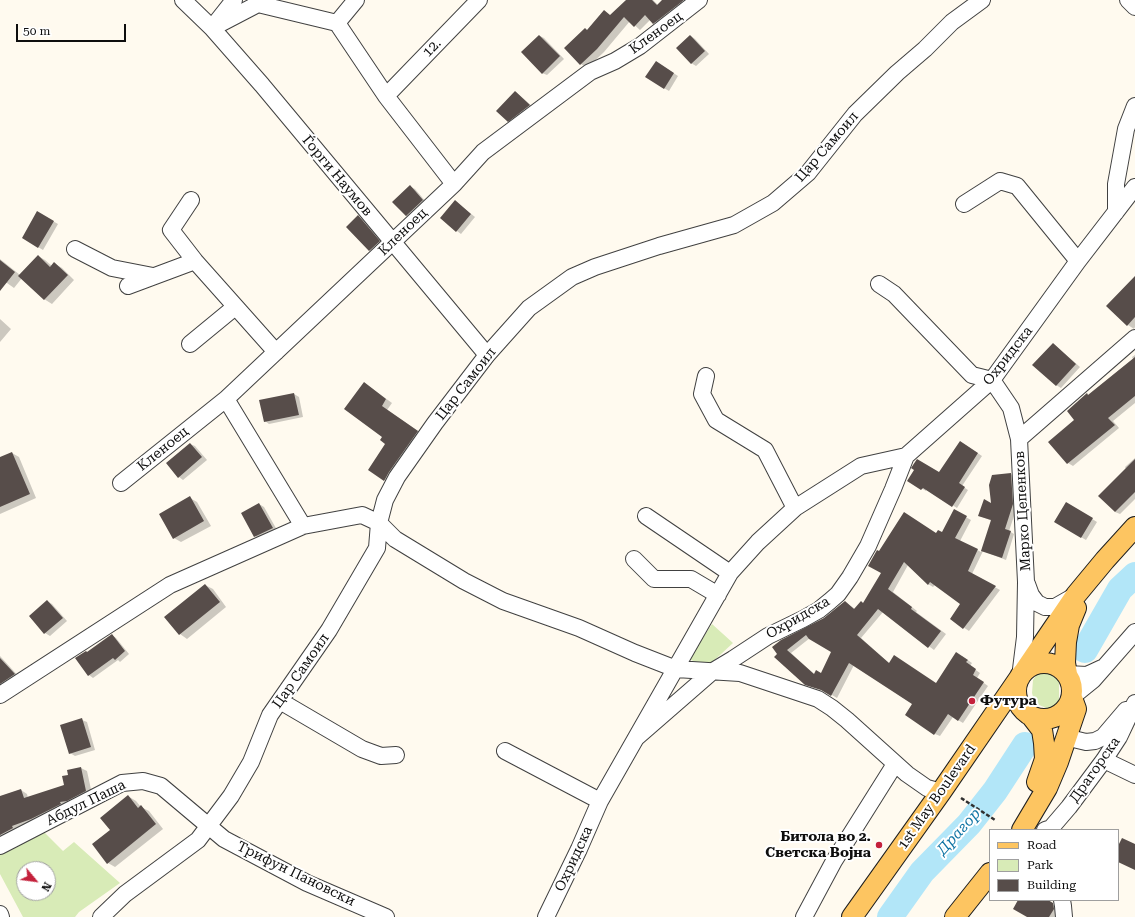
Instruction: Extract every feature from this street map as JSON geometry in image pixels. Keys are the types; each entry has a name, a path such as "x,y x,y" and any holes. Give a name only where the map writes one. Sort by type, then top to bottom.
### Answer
{"main road":[{"name":"1st May Boulevard","path":"852,917 941,792 1076,595 1135,527"},
{"name":"1st May Boulevard","path":"1074,703 1071,681 1067,674 1065,663 1069,625 1079,601 1105,560"},
{"path":"1023,674 1033,665 1042,663 1060,668 1067,674"},
{"name":"1st May Boulevard","path":"1019,829 1022,815 1037,782 1045,759 1042,730 1032,716 1024,711 1016,695 1017,685 1023,674"},
{"path":"1032,716 1040,719 1048,719 1064,712 1069,705 1074,703"},
{"path":"1023,829 1048,785 1058,762 1074,703"},
{"path":"955,917 989,874"}],"street":[{"name":"Ѓорги Наумов","path":"183,0 212,28 262,85 487,355"},
{"path":"212,28 234,0"},
{"path":"337,23 356,0"},
{"name":"12.","path":"386,96 479,0"},
{"name":"Кленоец","path":"121,483 226,399 454,184 483,152 590,72 615,61 640,46 699,0"},
{"name":"Цар Самоил","path":"101,917 125,894 198,840 231,796 251,762 270,714 329,630 377,548 379,523 385,500 397,477 435,423 487,355 529,308 572,277 595,267 734,225 773,203 808,173 855,114 897,73 925,49 952,22 982,0"},
{"path":"1128,0 1135,7"},
{"path":"212,28 258,4 337,23 386,96 454,184"},
{"path":"1116,212 1116,184 1126,129 1135,106"},
{"path":"964,204 1000,181 1017,186 1078,260"},
{"name":"Охридска","path":"636,738 713,670 768,636 819,610 838,594 868,546 894,489 906,456 992,380 1078,260 1135,187"},
{"path":"191,200 171,230 195,261 276,352"},
{"path":"75,249 112,268 153,276"},
{"path":"128,286 195,261"},
{"path":"879,284 894,294 972,375 992,380"},
{"path":"190,344 235,307"},
{"name":"Марко Цепенков","path":"1019,439 1135,338"},
{"path":"706,376 702,394 716,420 765,450 795,508"},
{"name":"Марко Цепенков","path":"992,380 1011,408 1019,439 1026,582 1023,674"},
{"path":"226,399 303,526"},
{"name":"Охридска","path":"546,917 579,849 600,801 730,573 758,542 795,508 861,466 906,456"},
{"path":"0,695 170,585 303,526 362,515 379,523 395,539 464,581 503,601 579,628 635,653 676,669 713,670 740,673 818,699 847,720 907,774 927,788 941,792"},
{"path":"646,516 730,573"},
{"path":"634,559 654,579 691,579 718,595"},
{"name":"Марко Цепенков","path":"1026,582 1036,603 1045,607 1055,606 1076,595"},
{"path":"1074,703 1135,632"},
{"path":"1067,674 1087,675 1106,666"},
{"name":"Драгорска","path":"1065,737 1086,742 1095,741 1103,737 1135,699"},
{"path":"280,701 362,748 381,756 396,755"},
{"name":"Драгорска","path":"1048,829 1051,828 1069,807 1104,760 1119,737 1135,703"},
{"path":"505,751 600,801"},
{"path":"1104,760 1135,775"},
{"path":"804,917 834,861 895,764"},
{"name":"Абдул Паша","path":"0,846 122,783 143,781 161,786 209,826"},
{"name":"Трифун Пановски","path":"209,826 224,838 255,856 308,883 386,917"},
{"path":"1062,901 1064,917"}],"path":[{"path":"960,798 994,820"}],"green space":[{"path":"712,624 733,643 707,667 689,659"},
{"path":"1047,670 1053,672 1057,676 1059,682 1059,701 1057,706 1053,709 1039,705 1034,700 1032,693 1033,680 1037,674"},
{"path":"42,830 63,851 74,842 120,883 79,912 75,917 23,917 0,874 0,852"}],"building":[{"path":"626,0 652,0 657,5 662,0 684,0 653,24 645,15 634,27 624,17 597,49 580,65 564,48 585,28 587,30 604,10 610,15"},
{"path":"539,35 560,56 542,74 521,52"},
{"path":"690,35 705,51 691,64 676,48"},
{"path":"656,61 674,73 664,89 645,77"},
{"path":"515,91 530,105 508,122 496,111"},
{"path":"410,185 423,200 406,216 392,202"},
{"path":"455,200 471,214 456,232 440,218"},
{"path":"37,211 54,221 38,248 22,238"},
{"path":"358,215 380,241 369,251 346,227"},
{"path":"38,255 50,267 54,262 68,275 44,300 18,276"},
{"path":"0,260 15,272 0,291"},
{"path":"1135,276 1135,317 1127,326 1106,306"},
{"path":"1053,343 1076,364 1056,386 1032,365"},
{"path":"1135,357 1135,396 1108,418 1115,425 1067,464 1048,442 1074,420 1067,411 1087,393 1088,395"},
{"path":"364,382 386,399 382,406 418,431 384,481 368,470 385,444 380,440 382,437 344,409"},
{"path":"294,393 299,415 264,422 259,400"},
{"path":"960,441 978,453 959,483 965,487 952,507 923,488 921,490 907,481 914,470 911,468 917,459 939,472"},
{"path":"190,443 202,457 178,478 166,463"},
{"path":"12,452 30,494 0,507 0,457"},
{"path":"1135,459 1135,492 1115,512 1098,496"},
{"path":"1011,473 1013,504 1005,529 1011,531 1002,558 981,551 991,520 978,516 984,499 991,503 989,485 992,475"},
{"path":"190,496 204,521 173,539 159,514"},
{"path":"1066,502 1093,518 1081,538 1054,522"},
{"path":"259,503 273,528 254,537 241,513"},
{"path":"954,509 967,516 955,538 978,549 968,571 996,586 963,629 950,619 960,604 930,582 928,585 904,562 888,589 912,607 911,609 941,631 928,648 878,609 857,635 889,663 894,655 936,683 956,652 968,660 966,662 976,669 973,675 984,682 958,721 948,714 934,735 905,715 912,704 849,663 831,696 821,690 805,685 774,657 777,654 772,647 781,640 824,618 845,601 854,609 861,601 863,603 881,573 868,566 877,550 879,551 904,512 936,533 938,530 942,532","holes":["806,635 809,639 831,652 821,673 816,670 814,674 787,650"]},
{"path":"205,584 220,602 179,635 164,617"},
{"path":"47,600 63,618 44,634 29,616"},
{"path":"112,634 125,651 115,660 113,658 88,676 75,658 86,651 87,652"},
{"path":"0,658 15,674 0,684"},
{"path":"82,718 91,747 69,754 60,725"},
{"path":"81,767 86,791 67,801 60,802 61,804 31,819 12,826 13,828 0,835 0,796 21,789 24,798 64,785 62,776 68,775 67,770"},
{"path":"128,795 138,808 141,805 156,824 107,864 92,844 110,830 100,818"},
{"path":"1122,838 1135,844 1135,870 1119,862 1119,844"},
{"path":"1017,901 1050,901 1053,903 1054,909 1049,917 1027,917 1013,909"}],"waterway":[{"name":"Драгор","path":"1085,650 1120,589 1135,575"},
{"name":"Драгор","path":"890,917 922,872 969,824 995,791 1025,745"}],"place":[{"name":"Футура","path":"972,701"},
{"name":"Битола во 2. Светска Војна","path":"879,845"}]}
